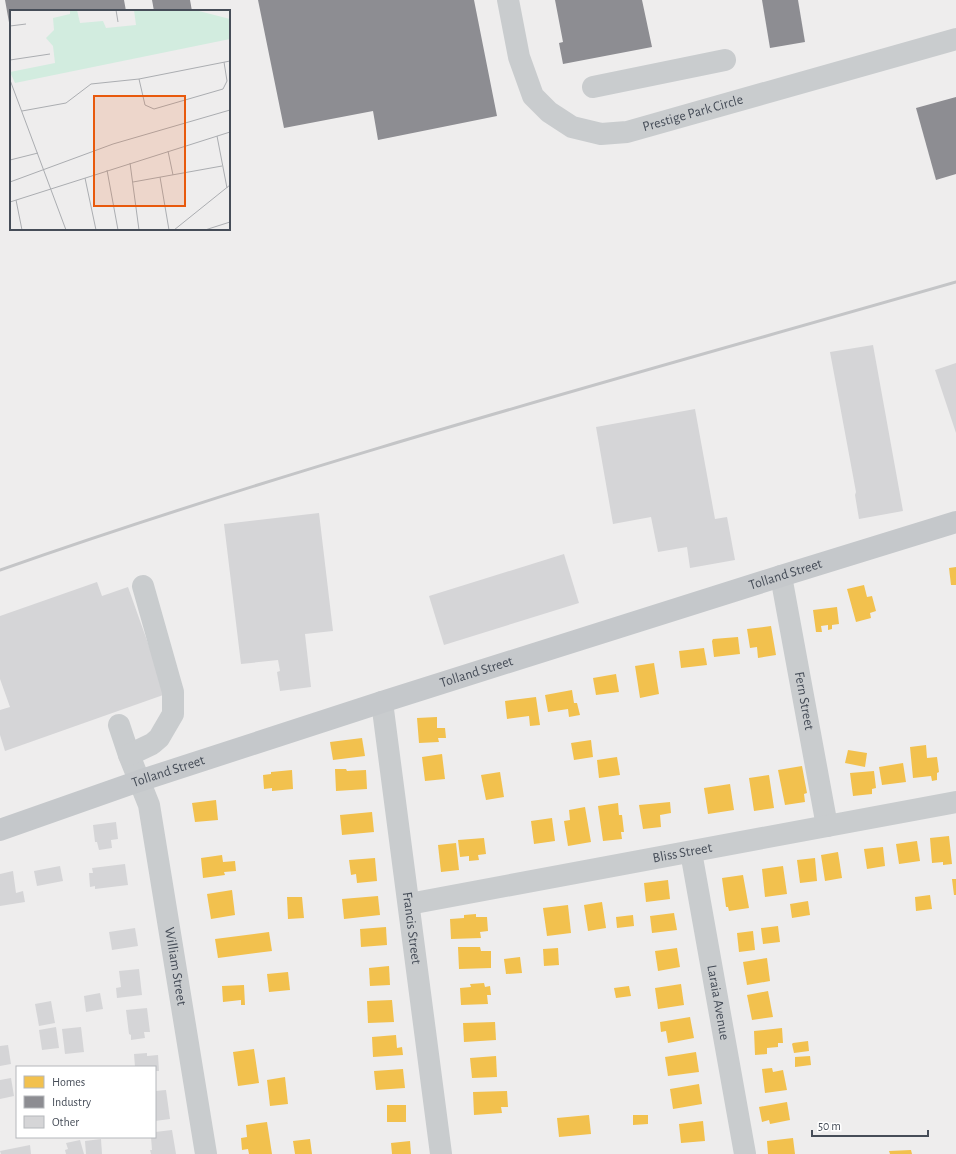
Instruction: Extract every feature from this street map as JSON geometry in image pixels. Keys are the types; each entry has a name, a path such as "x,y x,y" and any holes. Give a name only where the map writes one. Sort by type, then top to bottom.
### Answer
{"main road":[{"name":"Tolland Street","path":"0,830 139,781 382,702 956,522"}],"street":[{"name":"Prestige Park Circle","path":"508,0 519,58 533,96 549,112 572,127 601,134 627,132 956,39"},
{"path":"593,87 725,60"},
{"name":"Fern Street","path":"781,576 827,826"},
{"path":"129,755 152,744 159,738 173,714 173,692 143,586"},
{"name":"Francis Street","path":"382,702 441,1154"},
{"name":"William Street","path":"119,725 149,805 206,1154"},
{"name":"Bliss Street","path":"408,904 956,802"},
{"name":"Laraia Avenue","path":"691,852 745,1154"}],"building: Homes":[{"path":"956,567 956,585 951,585 949,568"},
{"path":"864,585 867,597 872,596 876,611 870,613 871,618 856,622 847,589"},
{"path":"837,607 839,624 832,625 832,629 828,630 828,625 821,626 822,632 816,632 813,610"},
{"path":"771,626 776,655 758,658 757,647 750,648 747,629"},
{"path":"738,637 740,654 714,657 713,639"},
{"path":"704,648 707,665 681,668 679,651"},
{"path":"654,663 659,694 640,698 635,666"},
{"path":"616,674 619,692 596,695 593,678"},
{"path":"572,690 574,703 577,703 580,715 569,717 568,709 548,712 545,695"},
{"path":"536,697 540,725 530,726 529,716 507,719 505,701"},
{"path":"437,717 437,728 445,728 446,738 438,738 439,742 419,743 417,718"},
{"path":"362,738 365,756 333,760 330,742"},
{"path":"591,740 593,757 574,760 571,743"},
{"path":"926,745 927,758 937,757 939,772 937,773 937,780 932,781 931,776 913,778 910,747"},
{"path":"848,750 867,753 865,767 845,763"},
{"path":"442,754 445,779 425,781 422,757"},
{"path":"617,757 620,775 599,778 597,760"},
{"path":"903,763 906,782 882,785 879,767"},
{"path":"802,766 807,793 804,794 805,802 785,805 778,770"},
{"path":"335,769 346,769 347,771 366,770 367,789 336,791"},
{"path":"292,770 293,789 272,791 272,788 264,789 263,775 271,774 271,772"},
{"path":"874,771 876,788 872,789 872,794 853,796 850,773"},
{"path":"500,772 504,797 486,800 481,775"},
{"path":"769,775 774,808 754,811 749,778"},
{"path":"730,784 734,810 708,814 704,788"},
{"path":"216,800 218,820 195,822 192,803"},
{"path":"670,802 671,813 660,815 661,827 643,829 639,805"},
{"path":"618,803 619,815 622,815 624,832 621,832 622,839 603,841 598,806"},
{"path":"585,807 591,842 568,846 564,821 570,820 569,810"},
{"path":"372,812 374,832 342,835 340,815"},
{"path":"552,818 555,841 534,844 531,821"},
{"path":"949,836 952,864 943,865 943,862 932,863 930,838"},
{"path":"484,838 486,854 478,855 479,860 469,861 469,856 460,857 458,840"},
{"path":"917,841 920,861 899,864 896,844"},
{"path":"456,843 459,870 441,872 438,845"},
{"path":"883,847 885,866 867,869 864,849"},
{"path":"838,852 842,878 825,881 821,855"},
{"path":"222,855 223,862 235,861 236,871 224,872 225,875 203,878 201,858"},
{"path":"375,858 377,881 357,883 356,874 351,875 349,860"},
{"path":"815,858 817,881 800,883 797,860"},
{"path":"783,866 787,894 765,897 762,869"},
{"path":"743,875 749,908 729,911 728,907 726,907 722,878"},
{"path":"952,879 956,879 956,895 954,895"},
{"path":"668,880 670,899 646,902 644,883"},
{"path":"232,890 235,915 211,919 207,894"},
{"path":"930,895 932,909 916,911 915,897"},
{"path":"378,896 380,915 344,919 342,899"},
{"path":"287,897 302,897 304,918 288,919"},
{"path":"808,901 810,915 792,918 790,904"},
{"path":"602,902 606,928 588,931 584,905"},
{"path":"568,905 571,933 547,936 543,908"},
{"path":"674,913 677,930 652,933 650,916"},
{"path":"476,914 476,917 487,917 488,931 480,932 481,938 451,939 450,919 464,918 464,915"},
{"path":"633,915 634,926 617,928 616,917"},
{"path":"778,926 780,942 763,944 761,928"},
{"path":"386,927 387,945 361,947 360,929"},
{"path":"753,931 755,950 739,952 737,933"},
{"path":"269,932 272,951 218,958 215,939"},
{"path":"458,947 480,947 481,951 491,951 491,968 459,969"},
{"path":"558,948 559,965 544,966 543,949"},
{"path":"677,948 680,967 658,971 655,951"},
{"path":"520,957 522,973 506,974 504,959"},
{"path":"767,958 770,981 747,985 743,962"},
{"path":"389,966 390,985 370,986 369,968"},
{"path":"288,972 290,990 269,992 267,974"},
{"path":"484,983 485,987 490,986 491,995 487,995 488,1004 461,1005 460,988 471,987 470,984"},
{"path":"681,984 684,1005 658,1009 655,988"},
{"path":"244,985 245,1005 241,1005 241,1000 223,1002 222,986"},
{"path":"629,986 631,996 616,998 614,988"},
{"path":"768,991 773,1017 752,1020 747,995"},
{"path":"392,1000 394,1022 368,1023 367,1001"},
{"path":"690,1017 694,1038 668,1043 666,1031 661,1032 660,1022"},
{"path":"495,1022 496,1040 464,1042 463,1023"},
{"path":"782,1028 783,1043 778,1043 778,1047 767,1048 767,1054 755,1055 754,1031"},
{"path":"396,1035 397,1048 402,1047 403,1055 373,1057 372,1037"},
{"path":"808,1041 809,1051 794,1053 793,1043"},
{"path":"254,1049 259,1083 238,1086 233,1052"},
{"path":"696,1052 699,1072 668,1076 665,1057"},
{"path":"496,1056 497,1077 472,1078 470,1058"},
{"path":"810,1056 811,1065 795,1067 795,1057"},
{"path":"772,1068 773,1072 783,1070 787,1090 765,1093 762,1069"},
{"path":"403,1069 405,1088 376,1090 374,1071"},
{"path":"285,1077 288,1104 270,1106 267,1080"},
{"path":"699,1084 702,1104 673,1109 670,1089"},
{"path":"507,1091 508,1107 501,1107 502,1113 474,1115 473,1092"},
{"path":"787,1102 790,1120 770,1124 769,1120 762,1122 759,1107"},
{"path":"387,1105 406,1105 406,1122 387,1122"},
{"path":"589,1115 591,1134 559,1137 557,1118"},
{"path":"633,1115 648,1115 648,1124 633,1125"},
{"path":"703,1121 705,1141 681,1143 679,1124"},
{"path":"267,1122 272,1154 249,1154 248,1149 242,1150 241,1138 247,1137 246,1125"},
{"path":"793,1138 795,1154 768,1154 767,1141"},
{"path":"310,1139 312,1154 295,1154 293,1141"},
{"path":"410,1141 411,1154 392,1154 391,1143"},
{"path":"911,1150 912,1154 890,1154 889,1151"}],"building: Industry":[{"path":"5,0 124,0 126,10 10,10 10,28"},
{"path":"152,0 190,0 192,10 154,10"},
{"path":"258,0 474,0 497,116 378,140 373,111 284,128"},
{"path":"555,0 642,0 652,47 563,64 559,43 563,42"},
{"path":"762,0 798,0 805,42 770,48"},
{"path":"956,97 956,174 936,180 916,108"}],"building: Other":[{"path":"873,345 903,511 859,519 855,495 856,492 830,352"},
{"path":"956,363 956,433 935,370"},
{"path":"695,409 715,519 727,517 735,560 690,568 687,547 658,552 651,517 613,524 596,427"},
{"path":"319,513 333,631 305,634 311,687 280,691 277,672 280,671 278,660 241,664 224,524"},
{"path":"564,554 579,603 444,645 429,596"},
{"path":"97,582 102,596 128,587 166,694 5,751 0,735 0,710 10,707 0,679 0,616"},
{"path":"116,822 118,839 111,840 112,848 99,850 97,842 95,842 93,825"},
{"path":"125,864 128,885 95,889 95,886 90,887 89,873 93,873 92,868"},
{"path":"60,866 63,881 37,886 34,871"},
{"path":"13,871 16,893 23,891 25,902 0,906 0,874"},
{"path":"135,928 138,946 112,950 109,932"},
{"path":"139,969 142,995 117,998 116,988 121,987 119,971"},
{"path":"100,993 103,1009 86,1012 84,996"},
{"path":"51,1001 55,1023 39,1026 35,1004"},
{"path":"147,1008 150,1032 144,1032 145,1038 131,1040 126,1010"},
{"path":"56,1027 59,1048 42,1050 39,1030"},
{"path":"81,1027 84,1052 65,1054 62,1029"},
{"path":"8,1045 11,1064 0,1066 0,1046"},
{"path":"147,1053 147,1056 158,1055 159,1071 156,1071 156,1066 135,1066 134,1054"},
{"path":"11,1078 14,1096 0,1099 0,1080"},
{"path":"166,1090 170,1119 156,1121 156,1091"},
{"path":"172,1130 176,1154 151,1154 151,1138 156,1138 156,1132"},
{"path":"101,1139 102,1154 86,1154 85,1141"},
{"path":"80,1140 84,1154 66,1154 65,1150 68,1149 66,1143"},
{"path":"30,1145 31,1154 1,1154 0,1151"}],"railway":[{"path":"0,570 118,530 356,455 476,419 956,282"}]}
